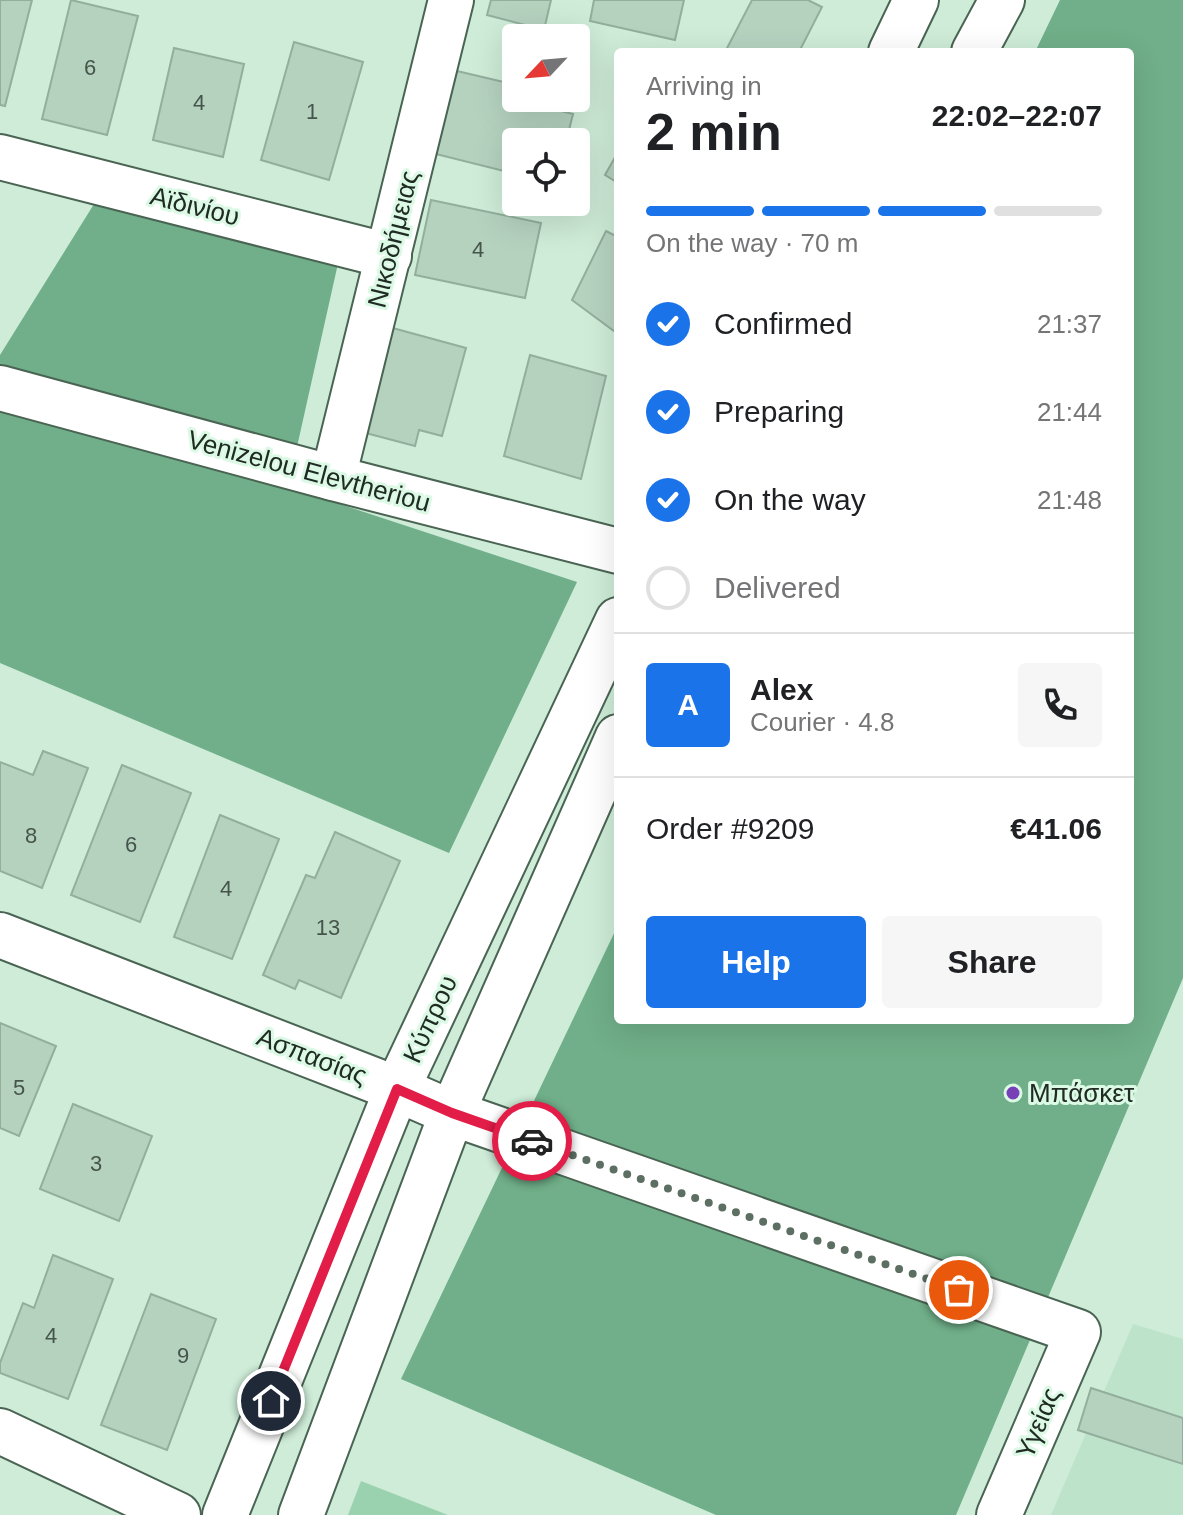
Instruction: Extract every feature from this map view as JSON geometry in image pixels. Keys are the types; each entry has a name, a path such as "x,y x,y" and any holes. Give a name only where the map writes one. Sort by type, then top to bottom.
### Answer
{"street":[{"name":"Νικοδήμειας","path":"333,478 451,0"},
{"path":"893,48 916,0"},
{"path":"976,48 997,2"},
{"name":"Αϊδινίου","path":"0,157 389,256"},
{"name":"Venizelou Elevtheriou","path":"0,388 614,550"},
{"name":"Κύπρου","path":"225,1515 397,1089 614,628"},
{"path":"301,1515 452,1113 614,746"},
{"name":"Ασπασίας","path":"0,935 452,1113 1078,1332"},
{"name":"Υγείας","path":"999,1515 1078,1332"},
{"path":"0,1431 178,1515"}],"shaded area":[{"path":"1133,1324 1183,1339 1183,1515 1051,1515"},
{"path":"361,1481 448,1515 348,1515"}],"green space":[{"path":"1060,0 1183,0 1183,978 956,1515 716,1515 401,1379 614,933 614,1024 1134,1024 1134,48 1037,48"},
{"path":"99,196 339,259 288,487 577,582 449,853 0,663 0,355"}],"building":[{"path":"0,0 32,0 5,106 0,105"},
{"path":"71,0 138,16 107,135 42,119"},
{"path":"491,0 551,0 545,24 521,24 487,15"},
{"path":"594,0 684,0 675,40 590,21"},
{"path":"752,0 808,0 822,7 801,48 727,48"},
{"path":"294,42 363,62 329,180 261,160"},
{"path":"174,48 244,64 223,157 153,140"},
{"path":"457,71 502,82 502,112 573,114 570,128 502,128 502,170 436,154"},
{"path":"614,159 614,181 605,175"},
{"path":"431,200 541,223 525,298 415,275"},
{"path":"606,231 614,235 614,331 572,300"},
{"path":"389,327 466,348 442,436 419,430 415,446 362,432"},
{"path":"530,355 606,376 581,479 504,456"},
{"path":"43,751 88,768 42,888 0,871 0,762 33,775"},
{"path":"122,765 191,793 140,922 71,895"},
{"path":"220,815 279,839 232,959 174,937"},
{"path":"335,832 400,861 341,998 299,980 295,989 263,975 306,875 315,878"},
{"path":"0,1023 56,1046 19,1136 0,1128"},
{"path":"73,1104 152,1136 119,1221 40,1189"},
{"path":"53,1255 113,1279 68,1399 0,1373 0,1363 23,1303 34,1308"},
{"path":"151,1294 216,1319 167,1450 101,1425"},
{"path":"1091,1388 1183,1418 1183,1464 1078,1430"}],"way so far":[{"path":"532,1141 959,1290"}],"place":[{"name":"Μπάσκετ","path":"1013,1093"}],"route":[{"path":"271,1401 397,1089 452,1113 532,1141"}]}
